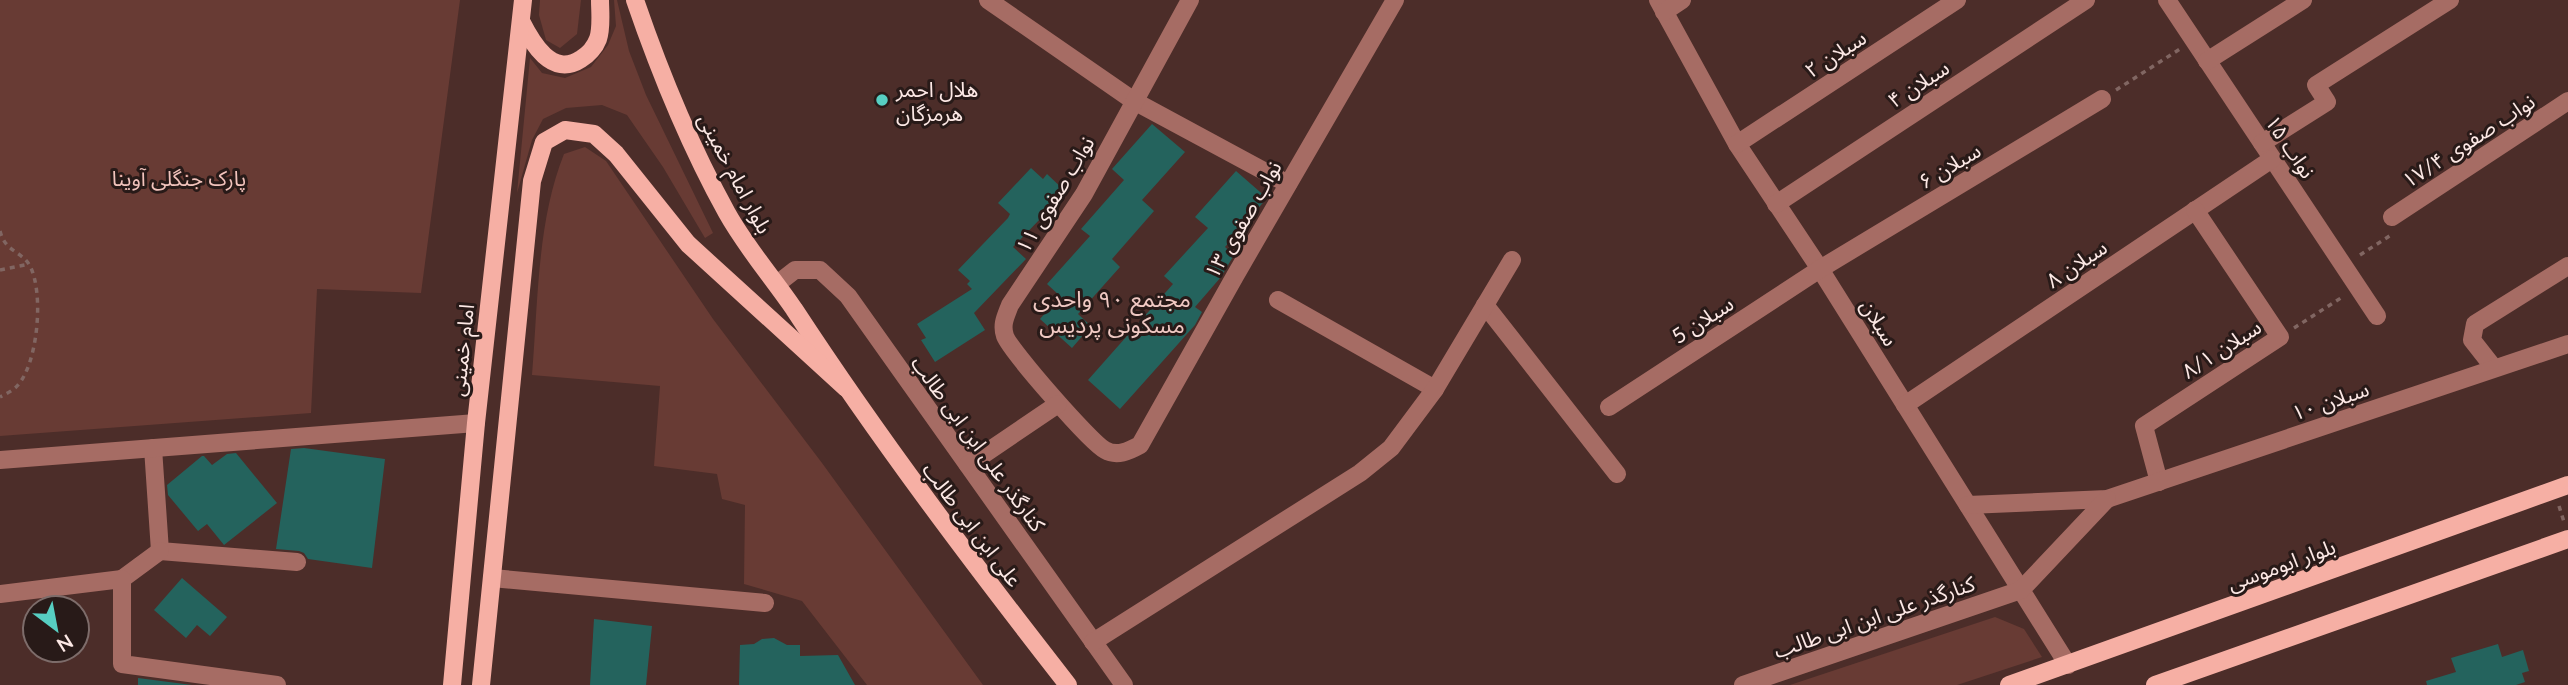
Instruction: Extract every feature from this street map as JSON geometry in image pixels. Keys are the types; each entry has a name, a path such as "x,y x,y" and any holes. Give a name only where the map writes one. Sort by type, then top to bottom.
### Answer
{"main road":[{"path":"523,0 521,21 540,53 552,62 573,65 588,55 599,38 600,0"},
{"name":"بلوار امام خمینی","path":"635,0 654,55 727,213 846,388"},
{"name":"امام خمینی","path":"452,685 476,423 521,21"},
{"path":"481,685 532,181 544,142 565,130 594,134 616,154 688,244 846,388"},
{"name":"علی ابن ابی طالب","path":"846,388 947,529 1068,685"},
{"name":"بلوار ابوموسی","path":"2009,685 2561,488"},
{"path":"2155,685 2566,532"}],"street":[{"name":"نواب صفوی ۱۱","path":"1058,404 1006,338 1003,322 1010,305 1084,194 1191,0"},
{"name":"نواب صفوی ۱۳","path":"1058,404 1105,451 1124,453 1140,444 1395,0"},
{"path":"1661,6 1682,0"},
{"name":"سبلان ۲","path":"1737,144 1957,0"},
{"name":"سبلان ۴","path":"1776,204 2086,0"},
{"name":"نواب ۱۵","path":"2167,0 2376,316"},
{"path":"2207,61 2303,0"},
{"path":"2262,143 2327,102 2316,85 2450,0"},
{"path":"996,2 1134,101 1288,184"},
{"name":"سبلان","path":"1661,6 1737,144 1820,269 2068,665"},
{"name":"سبلان ۶","path":"1820,269 2102,99"},
{"name":"نواب صفوی ۱۷/۴","path":"2392,217 2568,101"},
{"name":"سبلان ۸","path":"1905,405 2272,159"},
{"name":"سبلان ۸/۱","path":"2159,482 2144,426 2280,337 2195,210"},
{"path":"1093,642 1360,473 1391,448 1434,389 1511,260"},
{"path":"2494,368 2472,340 2475,324 2568,266"},
{"name":"سبلان 5","path":"1609,407 1820,269"},
{"name":"کنارگذر علی ابن ابی طالب","path":"777,284 795,270 820,270 848,296 1124,685"},
{"path":"1278,300 1434,389"},
{"path":"1485,305 1617,474"},
{"name":"سبلان ۱۰","path":"1968,505 2107,499 2568,344"},
{"path":"968,465 1058,404"},
{"path":"0,460 476,423"},
{"path":"153,447 160,551"},
{"name":"سبلان ۱۰","path":"2021,590 2107,499"},
{"path":"0,594 122,579 160,551 297,562"},
{"path":"492,578 765,603"},
{"path":"122,579 122,664 277,685"},
{"name":"کنارگذر علی ابن ابی طالب","path":"1743,685 2021,590"}],"path":[{"path":"2102,99 2194,40"},
{"path":"2343,266 2401,228 2392,217"},
{"path":"0,231 3,243 30,264 39,290 32,360 18,386 0,397"},
{"path":"0,270 30,264"},
{"path":"2280,337 2357,288"},
{"path":"2561,488 2566,532"}],"green space":[{"name":"پارک جنگلی آوینا","path":"0,0 460,0 421,293 317,289 311,413 0,436"},
{"path":"540,0 581,0 577,34 560,48 546,40 539,15"},
{"path":"614,0 617,0 629,51 646,95 713,233 705,238 663,167 627,115 602,105 566,108 543,119 532,140 517,193 530,58 542,73 565,78 591,67 608,45 616,26"},
{"path":"585,147 606,161 713,319 822,463 983,685 867,685 802,601 744,584 745,505 722,499 717,474 654,466 660,386 532,375 540,263 548,207 564,154"},
{"path":"1995,617 2024,629 2042,657 1957,685 1790,685"}],"building":[{"path":"1152,124 1185,152 1142,200 1154,211 1112,259 1120,267 1078,314 1091,326 1072,348 1040,319 1060,296 1047,284 1090,236 1081,229 1124,180 1112,169"},
{"path":"1031,168 1043,179 1047,174 1066,192 1013,247 1026,259 974,313 985,330 935,362 921,340 926,338 917,324 972,289 967,284 970,281 958,270 1008,218 1010,214 998,203"},
{"path":"1236,171 1267,198 1225,247 1234,255 1221,277 1195,307 1202,312 1195,325 1120,409 1088,380 1173,284 1164,276 1208,228 1195,217"},
{"path":"304,448 385,459 372,568 308,559 299,551 276,549 291,449"},
{"path":"236,453 277,503 224,545 207,524 198,531 168,495 167,485 202,456 212,465 227,454"},
{"path":"182,578 227,617 210,636 197,625 186,638 154,610"},
{"path":"594,619 652,626 646,685 590,685"},
{"path":"774,638 787,645 800,645 800,656 838,655 855,685 739,685 740,645"},
{"path":"2498,644 2502,657 2523,650 2529,671 2522,673 2525,682 2516,685 2427,685 2426,681 2456,672 2451,658"},
{"path":"138,678 192,685 138,685"}],"place":[{"name":"هلال احمر هرمزگان","path":"882,100"}],"district":[{"name":"مجتمع ٩٠ واحدی مسکونی پردیس","path":"1112,311"}]}
